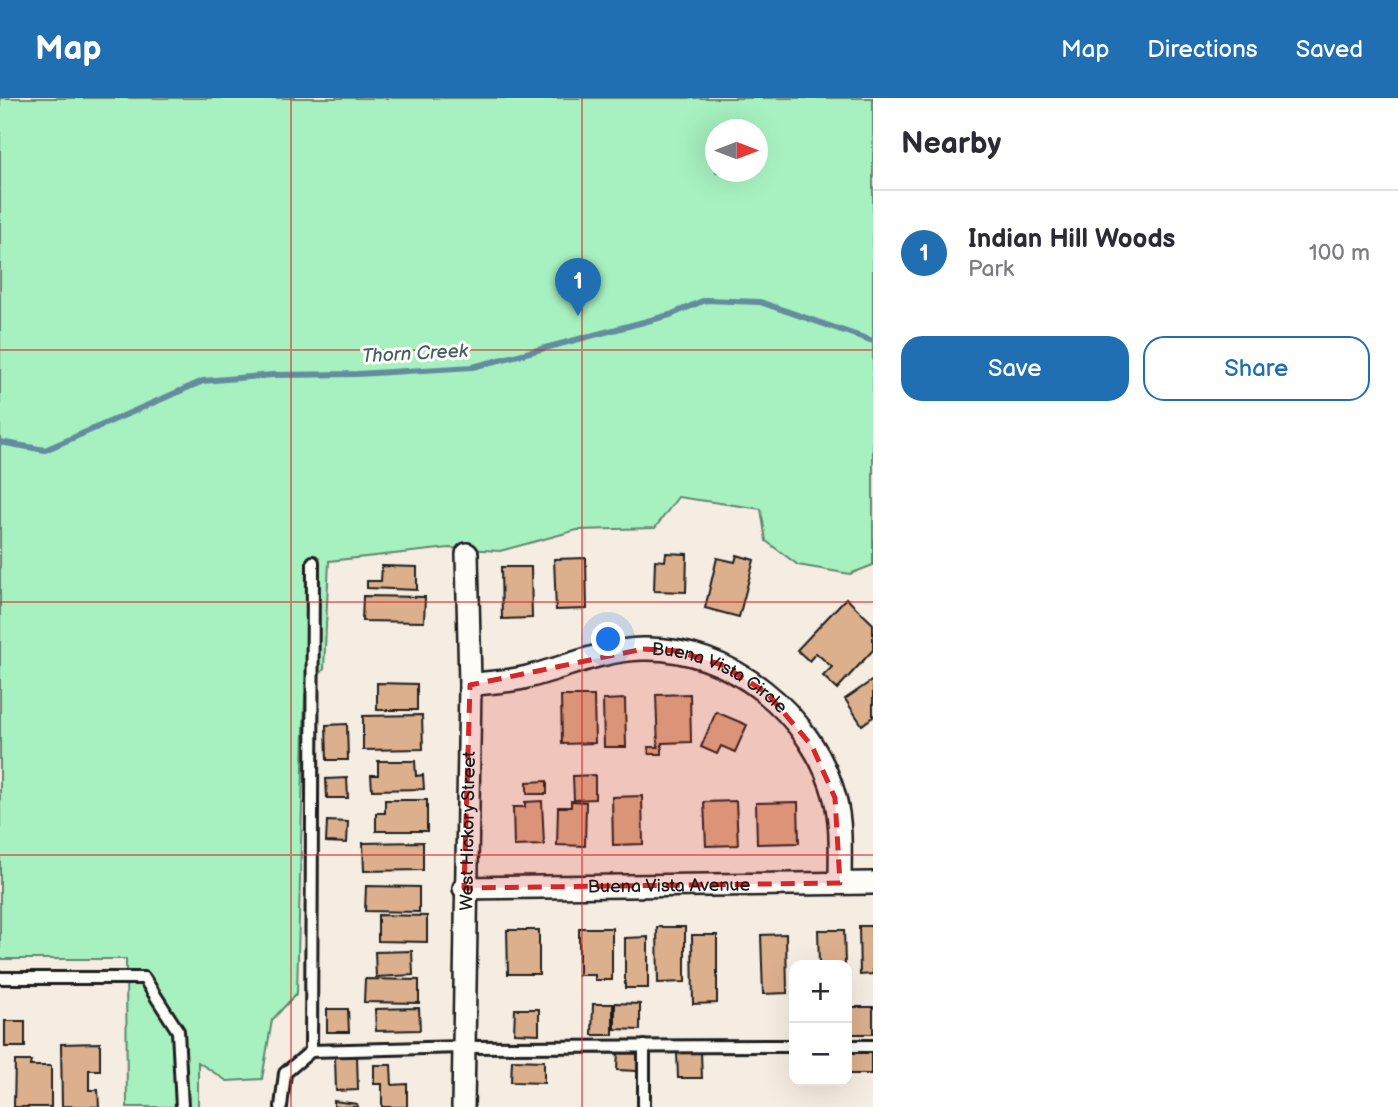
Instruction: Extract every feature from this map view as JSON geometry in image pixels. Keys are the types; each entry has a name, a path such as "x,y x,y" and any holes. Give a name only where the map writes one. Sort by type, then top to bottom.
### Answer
{"street":[{"name":"West Hickory Street","path":"463,1107 464,888 470,685 467,554"},
{"name":"Buena Vista Circle","path":"470,685 523,678 611,652 643,649 677,651 722,665 768,693 792,717 812,746 835,798 840,831 840,883"},
{"name":"Buena Vista Avenue","path":"464,888 873,883"}],"lane":[{"path":"311,1051 313,562"},
{"path":"0,978 144,978 178,1031 181,1107"},
{"path":"644,1046 644,1107"},
{"path":"281,1107 285,1073 311,1051 463,1047 789,1046"},
{"path":"852,1046 873,1046"}],"highlighted area":[{"path":"643,649 677,651 722,665 767,693 812,746 835,798 840,883 464,888 470,685"}],"green space":[{"path":"0,98 873,98 873,565 850,574 798,565 766,541 761,509 678,497 655,528 577,530 500,551 449,548 329,561 324,669 305,694 297,993 272,1020 262,1079 227,1081 198,1062 198,1107 127,1107 126,959 0,959"}],"building":[{"path":"666,553 687,554 686,592 654,591 655,560 665,561"},
{"path":"737,555 754,560 739,617 705,608 717,558 735,562"},
{"path":"586,558 587,609 556,610 554,559"},
{"path":"382,566 417,567 417,590 367,588 367,581 381,581"},
{"path":"501,567 531,567 532,618 502,619"},
{"path":"363,596 425,597 424,622 362,621"},
{"path":"846,598 873,624 873,650 837,689 823,676 832,667 816,653 809,661 797,650"},
{"path":"873,680 873,717 862,725 845,699"},
{"path":"377,683 417,684 417,710 377,710"},
{"path":"690,694 691,742 662,743 662,754 649,754 648,747 658,747 656,695"},
{"path":"561,696 594,696 595,743 562,744"},
{"path":"625,699 626,747 604,747 603,700"},
{"path":"716,712 747,725 735,752 721,746 717,754 701,747"},
{"path":"422,715 423,749 363,750 363,716"},
{"path":"347,724 348,760 327,760 326,725"},
{"path":"378,761 415,761 416,776 423,775 424,789 372,790 371,775 378,775"},
{"path":"595,775 595,799 574,800 573,776"},
{"path":"347,778 348,798 327,798 326,779"},
{"path":"547,781 547,794 527,794 527,782"},
{"path":"642,796 643,844 613,845 612,797"},
{"path":"385,800 427,800 427,831 376,831 376,813 385,813"},
{"path":"542,801 544,845 514,846 513,807 525,807 525,802"},
{"path":"571,801 586,802 585,846 557,845 558,807 571,807"},
{"path":"736,801 738,845 706,846 704,802"},
{"path":"798,802 799,843 757,844 756,803"},
{"path":"327,821 348,822 347,843 326,842"},
{"path":"423,842 423,870 364,871 363,843"},
{"path":"366,886 419,887 419,912 365,911"},
{"path":"378,915 427,916 427,942 378,941"},
{"path":"859,926 873,926 873,974 860,975"},
{"path":"657,927 685,927 685,982 658,983"},
{"path":"579,928 612,928 612,980 595,980 595,975 579,975"},
{"path":"507,930 539,930 539,974 508,974"},
{"path":"818,930 844,930 845,960 819,960"},
{"path":"786,934 787,993 763,994 761,935"},
{"path":"692,935 717,935 717,1003 693,1004"},
{"path":"648,937 648,988 625,988 625,938"},
{"path":"412,951 413,975 376,977 375,952"},
{"path":"365,979 419,980 419,1003 364,1002"},
{"path":"615,1003 640,1004 640,1030 615,1029"},
{"path":"593,1004 613,1004 613,1035 592,1035"},
{"path":"852,1007 873,1007 873,1034 852,1034"},
{"path":"419,1008 420,1030 376,1031 375,1009"},
{"path":"327,1009 348,1009 349,1032 327,1032"},
{"path":"515,1009 539,1009 539,1034 514,1033"},
{"path":"5,1021 25,1021 25,1047 5,1047"},
{"path":"100,1043 100,1070 89,1070 89,1090 98,1090 99,1107 62,1106 61,1044"},
{"path":"852,1050 871,1050 871,1074 852,1074"},
{"path":"618,1051 637,1052 637,1071 617,1070"},
{"path":"701,1052 702,1078 678,1078 677,1053"},
{"path":"357,1056 358,1090 336,1091 335,1057"},
{"path":"512,1060 544,1061 544,1083 511,1082"},
{"path":"15,1061 31,1061 30,1066 51,1066 51,1107 14,1107"},
{"path":"374,1065 391,1065 392,1085 407,1084 407,1107 382,1107 382,1084 374,1084"},
{"path":"334,1101 357,1104 358,1107 334,1107"}],"waterway":[{"name":"Thorn Creek","path":"0,442 45,450 203,381 273,375 357,374 473,367 670,315 705,300 760,302 873,341"}],"place":[{"name":"Indian Hill Woods","path":"578,316"}]}
